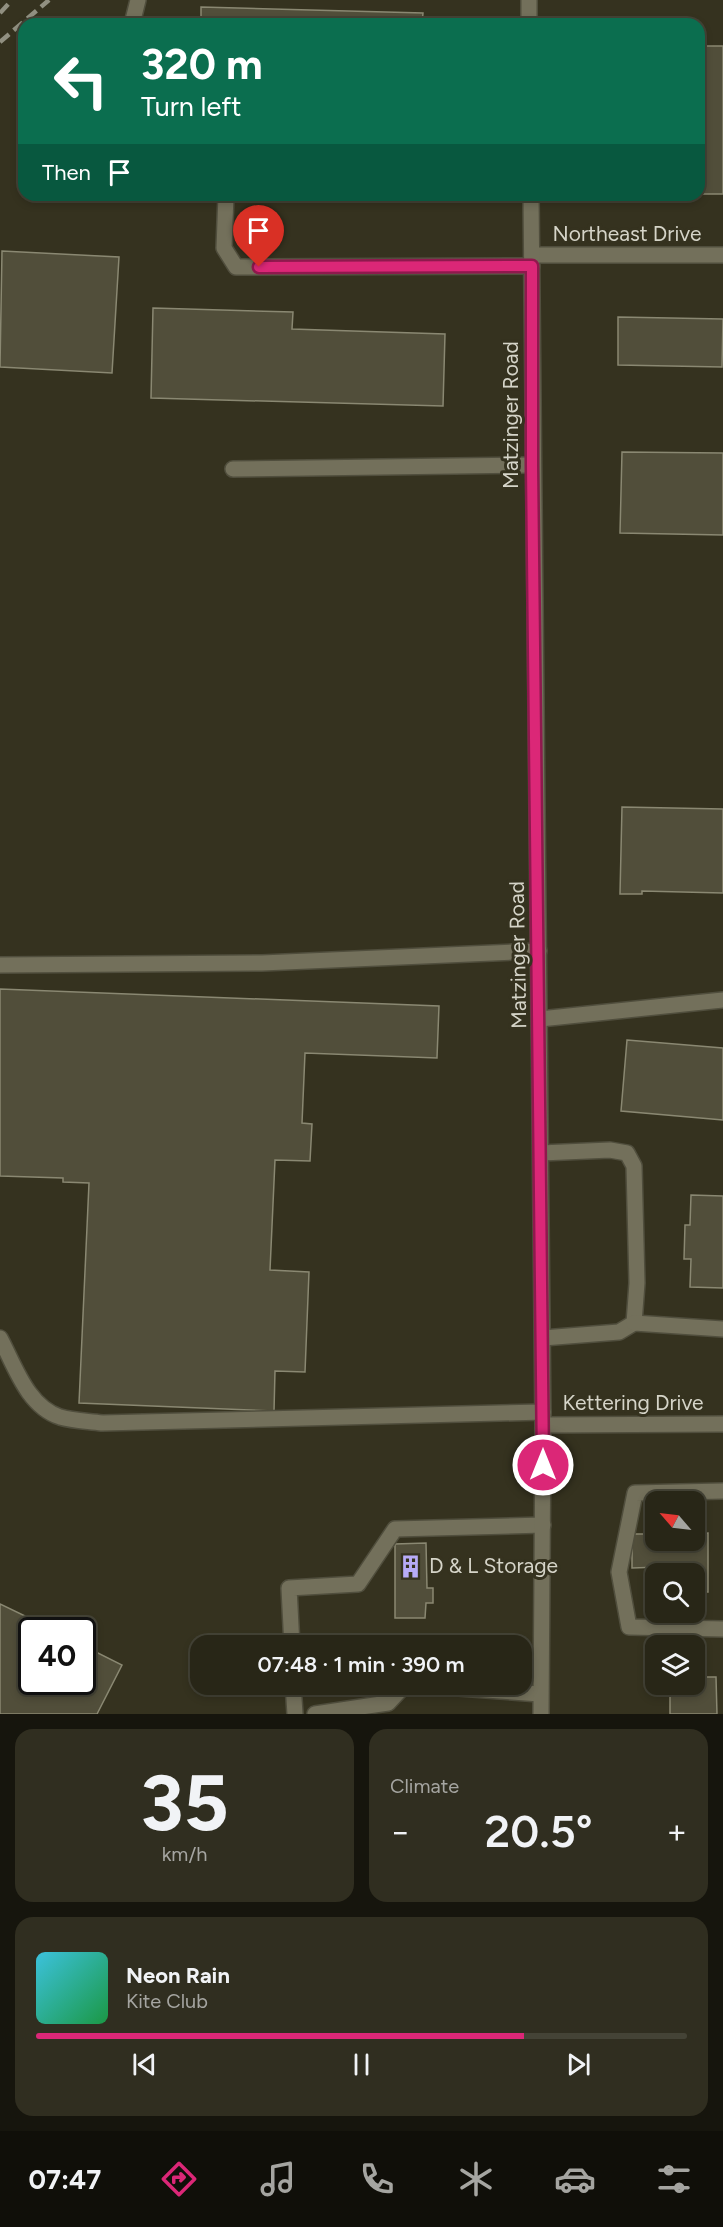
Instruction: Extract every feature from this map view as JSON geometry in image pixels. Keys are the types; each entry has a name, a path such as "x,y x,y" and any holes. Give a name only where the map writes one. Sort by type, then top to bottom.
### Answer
{"street":[{"path":"134,18 138,0"},
{"path":"529,0 529,18"},
{"name":"Northeast Drive","path":"225,201 225,248 236,267 723,255"},
{"name":"Matzinger Road","path":"531,201 532,465 543,1338 541,1714"},
{"path":"233,468 532,465"},
{"path":"0,965 262,963 539,951"},
{"path":"540,1019 723,1000"},
{"path":"541,1153 610,1150 627,1153 634,1166 637,1283 634,1323"},
{"path":"543,1338 619,1332 634,1323 723,1329"},
{"name":"Kettering Drive","path":"0,1338 32,1399 58,1416 75,1420 102,1423 543,1419 723,1424"},
{"path":"723,1491 635,1493 619,1572 629,1627 723,1629"},
{"path":"291,1635 289,1588 358,1584 395,1529 543,1525"},
{"path":"315,1714 388,1709 403,1687 431,1686 540,1694"},
{"path":"294,1695 295,1714"}],"building":[{"path":"201,7 423,13 423,18 201,18"},
{"path":"705,46 723,46 723,194 705,194"},
{"path":"2,251 119,257 112,373 0,367"},
{"path":"153,308 293,312 292,329 445,334 443,406 151,398"},
{"path":"618,317 723,319 722,367 618,365"},
{"path":"622,452 723,453 723,535 620,533"},
{"path":"622,807 723,809 723,893 642,891 642,894 620,894"},
{"path":"0,989 439,1006 437,1058 305,1053 302,1123 312,1124 310,1161 275,1160 270,1270 309,1272 305,1372 275,1371 274,1411 79,1403 89,1183 63,1182 63,1178 0,1176"},
{"path":"627,1040 723,1048 723,1120 621,1111"},
{"path":"691,1195 723,1196 723,1288 690,1287 691,1259 684,1259 685,1225 690,1225"},
{"path":"705,1533 708,1533 708,1592 705,1592 705,1563 645,1563 645,1568 632,1568 632,1534 645,1534 645,1551 705,1551"},
{"name":"D & L Storage","path":"426,1543 427,1588 433,1588 433,1603 426,1603 425,1618 395,1618 395,1544"},
{"path":"0,1604 27,1617 18,1617 18,1695 96,1695 96,1652 122,1665 97,1714 0,1714"},
{"path":"705,1677 716,1677 717,1714 670,1714 670,1695 705,1695"}],"railway":[{"path":"0,13 12,0"},
{"path":"28,18 49,0"},
{"path":"0,42 18,27"}],"place":[{"name":"D & L Storage","path":"411,1566"}],"route":[{"path":"259,267 532,266 532,465 540,1019 543,1465"}]}
